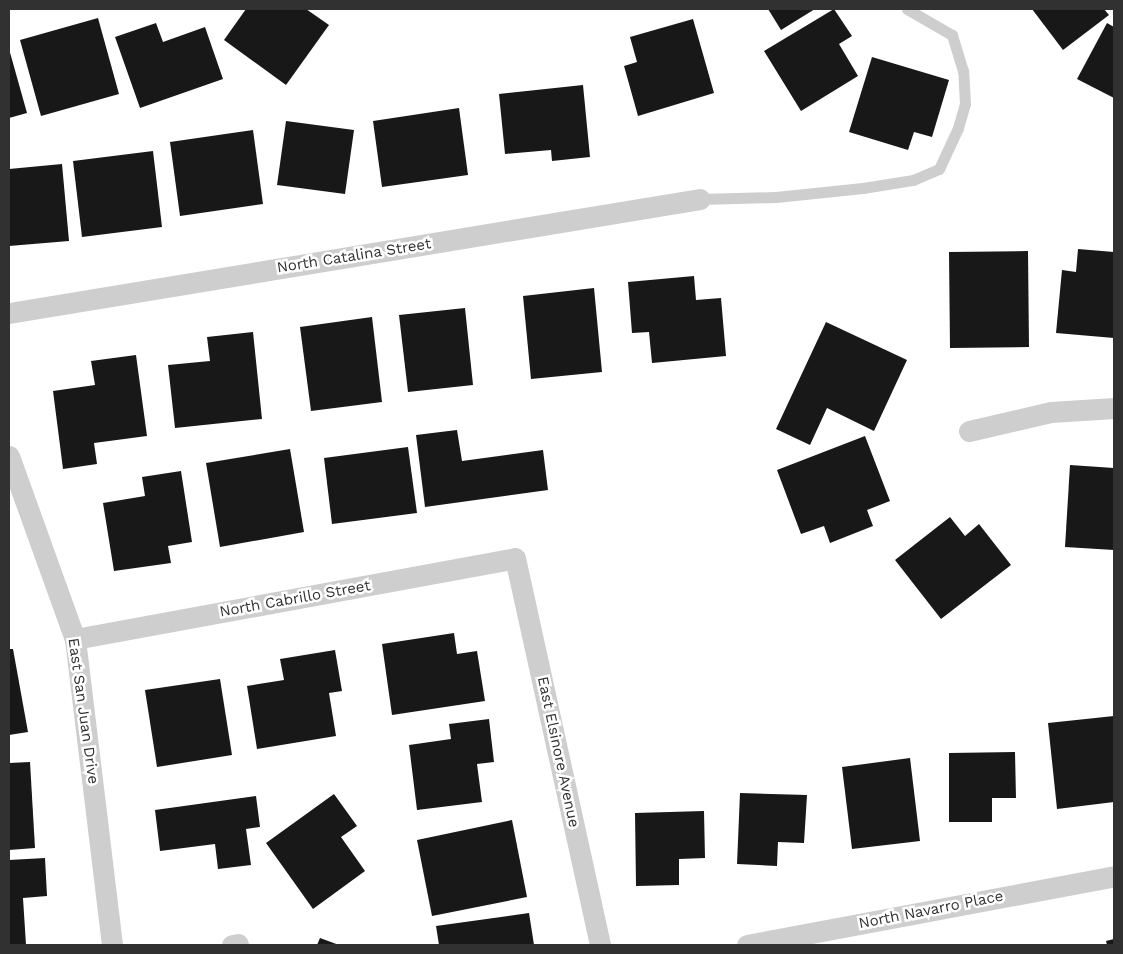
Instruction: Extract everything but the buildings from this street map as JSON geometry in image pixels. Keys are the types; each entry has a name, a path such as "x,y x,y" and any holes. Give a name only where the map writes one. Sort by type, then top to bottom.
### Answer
{"street":[{"name":"North Catalina Street","path":"9,314 700,199"},
{"path":"969,431 1051,412 1114,408"},
{"name":"East San Juan Drive","path":"9,456 75,639 112,945"},
{"name":"North Cabrillo Street","path":"75,639 516,558"},
{"name":"East Elsinore Avenue","path":"516,558 600,945"},
{"name":"North Navarro Place","path":"747,945 1114,876"}],"lane":[{"path":"700,199 776,197 863,188 913,180 939,169 958,128 964,104 963,71 952,35 907,9"}]}
